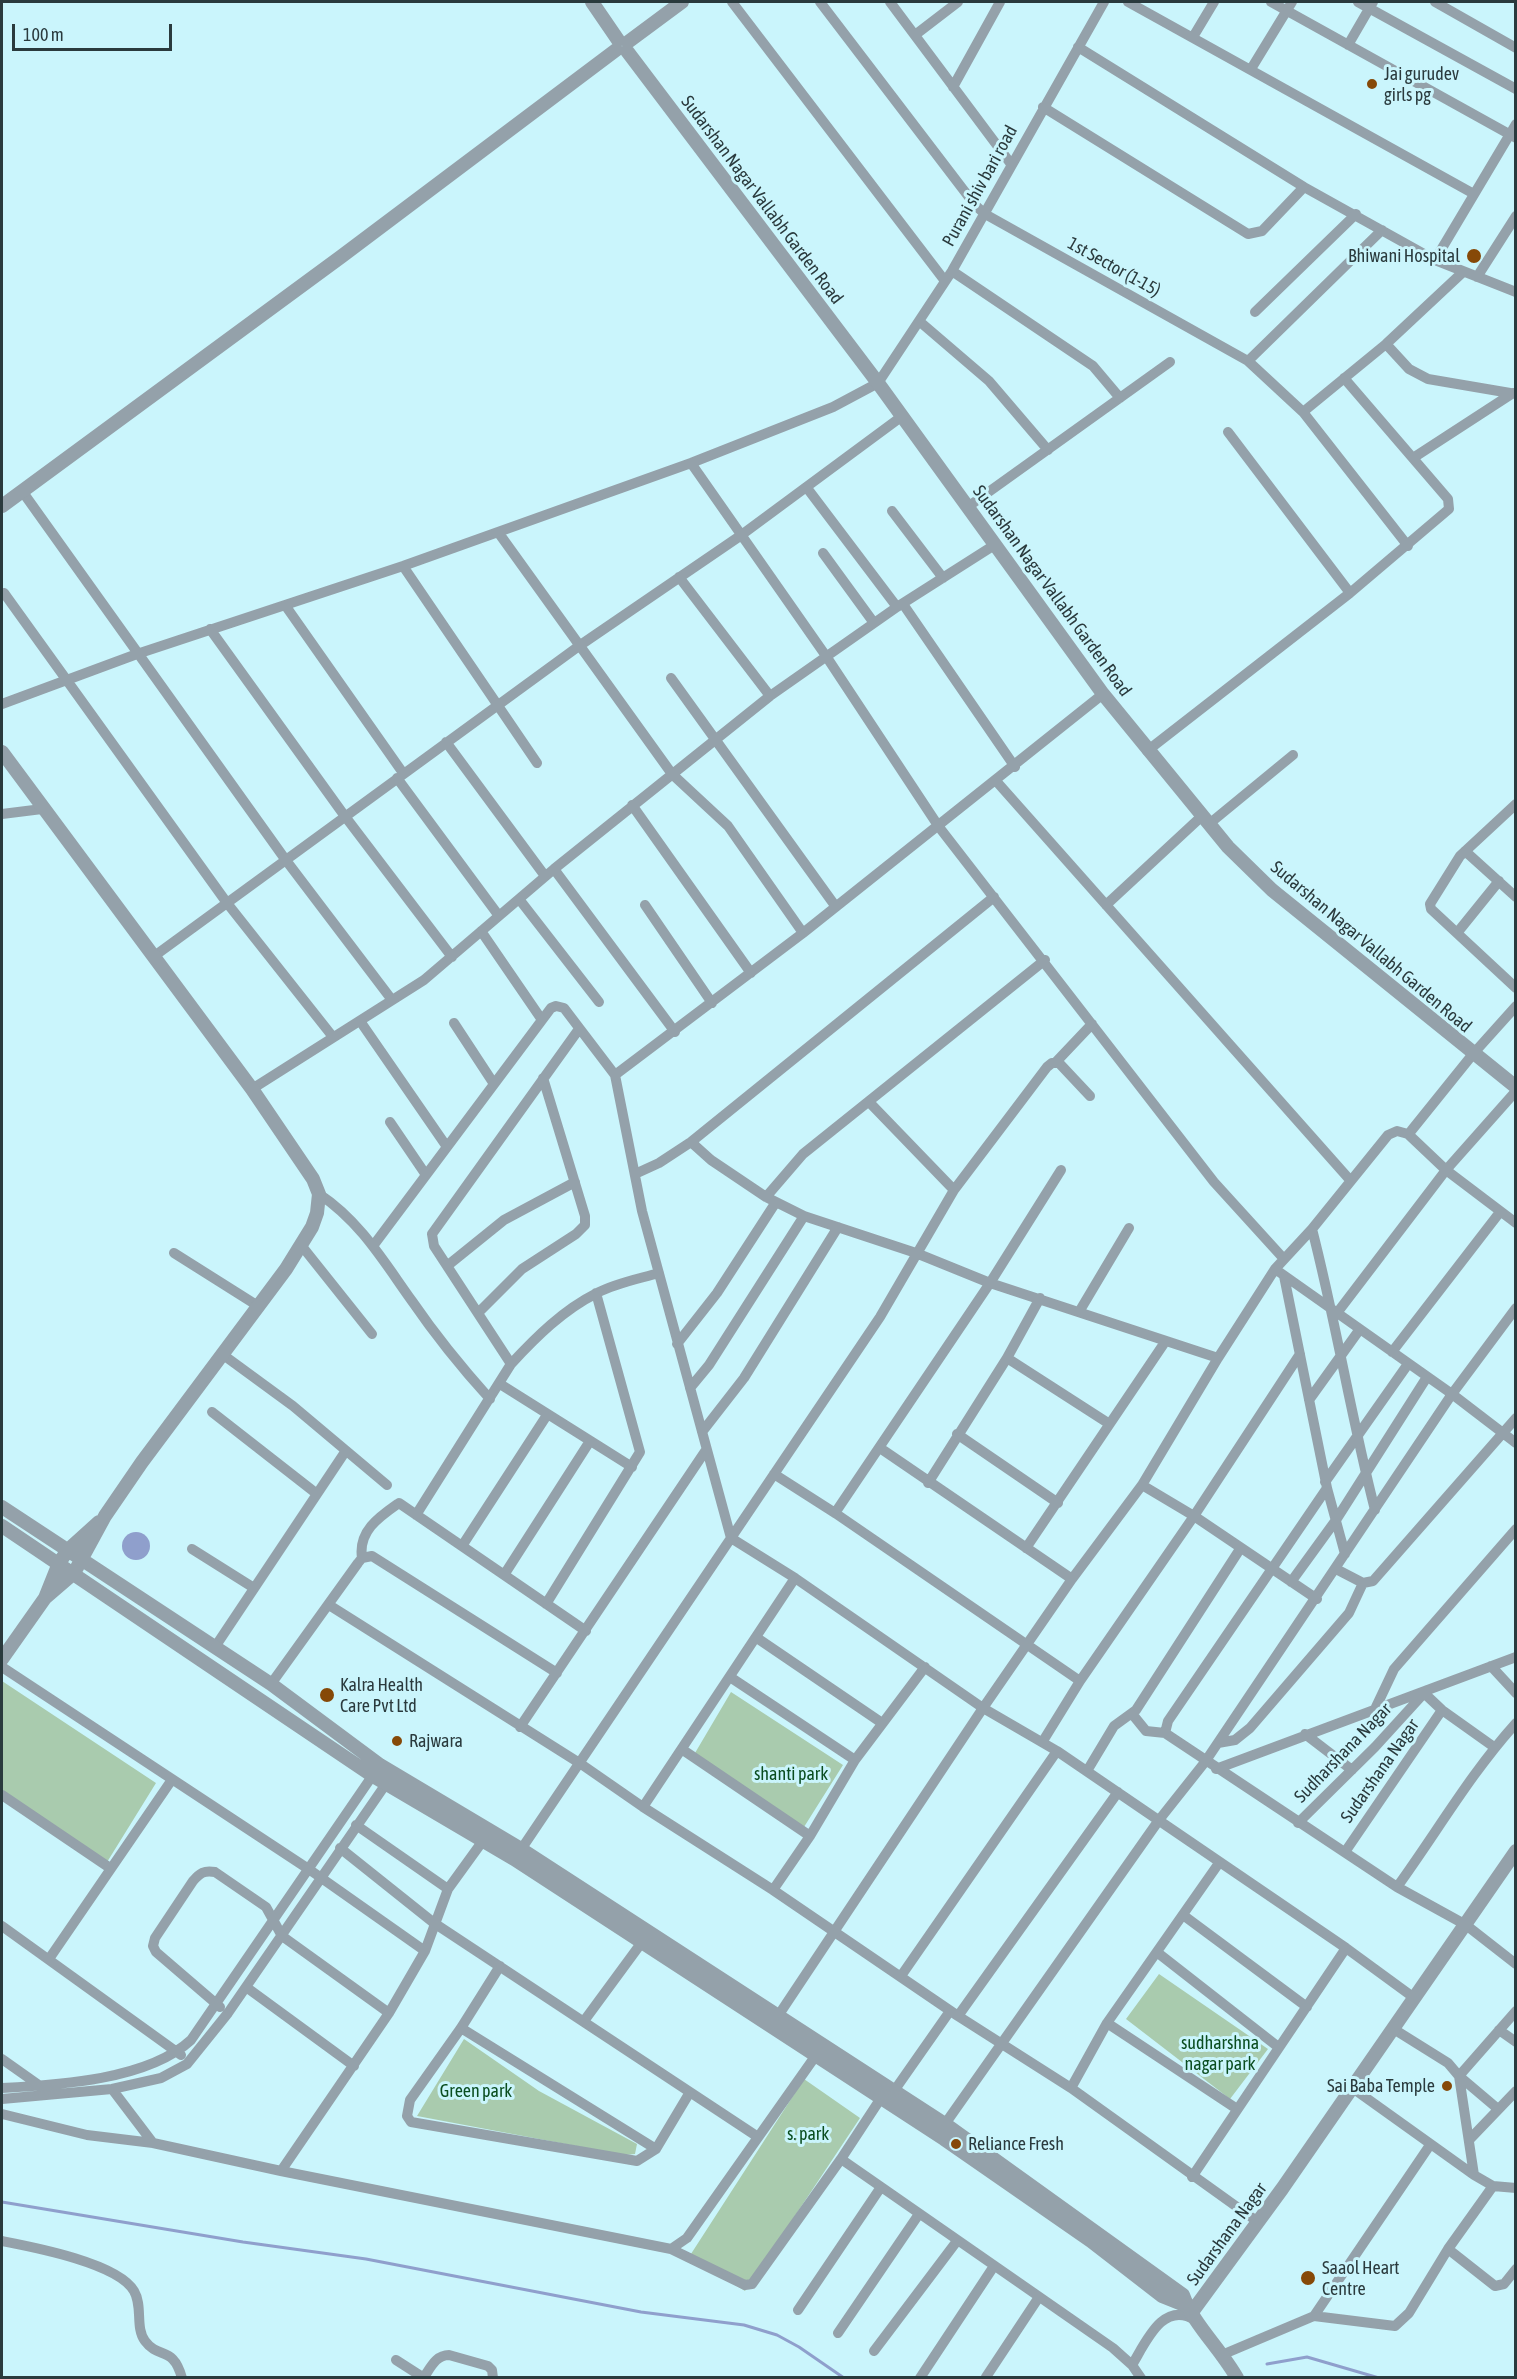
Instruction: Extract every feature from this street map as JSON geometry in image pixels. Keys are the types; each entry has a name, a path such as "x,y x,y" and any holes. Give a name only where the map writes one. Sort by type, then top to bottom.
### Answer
{"street":[{"name":"Sudarshan Nagar Vallabh Garden Road","path":"592,2 622,46 969,506 1103,694 1205,820 1272,890 1515,1089"},
{"path":"2,506 682,2"},
{"path":"732,2 945,281"},
{"name":"1st Sector (1-15)","path":"820,2 965,194 985,214 1248,361 1278,386 1303,412 1408,546"},
{"path":"890,2 1011,164"},
{"path":"915,35 944,6 958,2"},
{"path":"953,87 1000,2"},
{"name":"Purani shiv bari road","path":"878,383 952,271 1104,2"},
{"path":"1128,2 1474,194"},
{"path":"1193,37 1214,2"},
{"path":"1271,2 1290,6 1348,45 1512,136"},
{"path":"1358,2 1371,5 1515,89"},
{"path":"1436,2 1515,48"},
{"path":"1348,45 1371,5"},
{"path":"1251,69 1290,6"},
{"path":"1078,47 1304,188 1356,214 1436,260 1515,292"},
{"path":"1043,107 1248,234 1262,231 1304,188"},
{"path":"1436,260 1474,194 1512,136 1515,124"},
{"path":"1256,312 1356,214"},
{"path":"1477,277 1515,216"},
{"path":"1248,361 1382,230"},
{"path":"952,271 1093,366 1120,398"},
{"path":"1303,412 1386,344 1463,272"},
{"path":"919,321 989,381 1048,450"},
{"path":"1386,344 1409,369 1428,379 1514,394"},
{"path":"969,506 1170,362"},
{"path":"1148,750 1350,593 1408,546 1451,506 1344,378"},
{"path":"2,704 137,654 403,566 691,464 833,407 878,383"},
{"path":"1413,458 1514,394"},
{"path":"153,957 344,815 579,646 740,536 901,417"},
{"path":"1228,432 1350,593"},
{"path":"691,464 826,656 939,827 1045,960 1214,1182 1284,1259"},
{"path":"807,488 900,605 1015,767"},
{"path":"22,491 285,859 392,1000"},
{"path":"892,511 943,578"},
{"path":"498,532 672,774 728,826 803,933"},
{"path":"252,1089 424,980 544,876 770,696 900,605 996,544"},
{"path":"823,553 874,623"},
{"path":"403,566 537,763"},
{"path":"680,577 770,696"},
{"path":"4,593 227,903 333,1038"},
{"path":"285,605 499,916"},
{"path":"210,629 344,815 452,957"},
{"path":"671,678 836,907"},
{"path":"615,1075 675,1032 997,782 1103,694"},
{"path":"446,742 544,876"},
{"path":"2,752 42,809 252,1089 313,1179 319,1194 344,1212 373,1246 447,1349 490,1399"},
{"path":"1106,905 1205,820 1293,755"},
{"path":"997,782 1350,1180"},
{"path":"1515,804 1465,851 1431,898 1430,904 1515,988"},
{"path":"632,805 751,973"},
{"path":"2,814 42,809"},
{"path":"1465,851 1515,897"},
{"path":"554,869 675,1032"},
{"path":"1457,933 1499,881"},
{"path":"635,1174 659,1163 691,1142 994,897"},
{"path":"519,899 599,1002"},
{"path":"645,905 712,1003"},
{"path":"481,931 542,1020"},
{"path":"677,1344 717,1293 771,1200 799,1159 1045,960"},
{"path":"373,1246 551,1008 560,1006 615,1075 635,1174 659,1273 731,1538 795,1578 983,1708 1043,1741 1346,1948 1413,1997"},
{"path":"1408,1134 1515,1006"},
{"path":"360,1021 447,1147"},
{"path":"454,1023 494,1084"},
{"path":"518,1854 581,1764 880,1317 954,1190 1047,1066 1056,1062 1092,1024"},
{"path":"511,1364 434,1246 432,1234 579,1029"},
{"path":"1056,1062 1090,1096"},
{"path":"478,1313 522,1269 581,1230 585,1225 585,1216 543,1078"},
{"path":"1335,1312 1446,1170 1515,1089"},
{"path":"870,1103 954,1190"},
{"path":"390,1122 426,1175"},
{"path":"778,2016 983,1708 1072,1579 1142,1485 1218,1358 1280,1273 1284,1259 1312,1229 1388,1135 1398,1131 1408,1134 1446,1170 1515,1223"},
{"path":"691,1142 711,1160 771,1200 804,1216 916,1253 990,1283 1218,1358"},
{"path":"835,1513 990,1283 1061,1170"},
{"path":"447,1266 504,1220 575,1182"},
{"path":"45,1598 74,1573 105,1516 301,1245 312,1227 319,1194"},
{"path":"1392,1352 1500,1212"},
{"path":"690,1388 709,1365 804,1216"},
{"path":"702,1432 744,1378 838,1227"},
{"path":"1079,1312 1129,1228"},
{"path":"1312,1229 1335,1312 1357,1439 1375,1510"},
{"path":"301,1245 372,1334"},
{"path":"174,1252 258,1305"},
{"path":"416,1515 511,1364 551,1323 596,1293 659,1273"},
{"path":"1280,1273 1452,1394 1515,1443"},
{"path":"1280,1273 1300,1354 1326,1485 1345,1554"},
{"path":"546,1604 640,1452 640,1444 596,1293"},
{"path":"928,1483 1007,1358 1040,1298"},
{"path":"945,2124 1003,2045 1159,1820 1205,1762 1317,1599 1452,1394 1515,1308"},
{"path":"1309,1400 1360,1329"},
{"path":"1026,1548 1165,1342"},
{"path":"222,1354 284,1399 387,1485"},
{"path":"1043,1741 1080,1681 1194,1516 1300,1354"},
{"path":"1007,1358 1108,1424"},
{"path":"1165,1733 1168,1721 1273,1570 1326,1485 1408,1364"},
{"path":"1291,1582 1336,1520 1427,1377"},
{"path":"500,1384 632,1467"},
{"path":"212,1412 317,1494"},
{"path":"462,1546 547,1415"},
{"path":"1336,1569 1368,1584 1379,1576 1515,1418"},
{"path":"957,1434 1058,1503"},
{"path":"504,1575 590,1441"},
{"path":"880,1448 928,1483 1072,1579"},
{"path":"520,1726 706,1450"},
{"path":"215,1647 345,1452"},
{"path":"774,1474 835,1513 1080,1681"},
{"path":"1142,1485 1194,1516 1317,1599"},
{"path":"271,1684 362,1558 360,1545 369,1526 399,1503 586,1631"},
{"path":"2,1507 271,1684 376,1771"},
{"path":"2,1659 45,1598 59,1563 68,1550 105,1516"},
{"path":"2,1526 376,1771 518,1854 819,2051 894,2091 945,2124 1183,2295 1193,2314 1224,2354 1237,2378"},
{"path":"1376,1707 1394,1669 1515,1529"},
{"path":"192,1549 254,1588"},
{"path":"1086,1771 1114,1726 1133,1715 1240,1549"},
{"path":"362,1558 378,1557 557,1673"},
{"path":"643,1807 683,1750 795,1578"},
{"path":"1218,1743 1235,1740 1250,1728 1349,1613 1363,1583"},
{"path":"329,1605 581,1764 643,1807 773,1890 954,2013 1071,2088 1191,2177 1258,2222"},
{"path":"757,1638 882,1723"},
{"path":"1511,1659 1515,1648"},
{"name":"Sudharshana Nagar","path":"1216,1769 1376,1707 1511,1659"},
{"path":"1491,1666 1515,1693"},
{"path":"2,1667 310,1870 425,1950"},
{"path":"773,1890 810,1836 855,1760 925,1667"},
{"path":"730,1677 855,1760"},
{"path":"1427,1690 1442,1710"},
{"name":"Sudharshana Nagar","path":"1345,1852 1298,1823 1352,1770 1427,1690"},
{"name":"Sudarshana Nagar","path":"1494,1747 1442,1710 1345,1852 1397,1887 1466,1924 1515,1964"},
{"path":"1133,1715 1146,1731 1165,1733 1298,1823"},
{"path":"1397,1887 1447,1811 1494,1747 1515,1723"},
{"path":"1305,1734 1352,1770"},
{"path":"683,1750 810,1836"},
{"path":"901,1976 1057,1751"},
{"path":"2,2099 44,2091 157,2062 179,2051 191,2040 376,1771"},
{"path":"390,1778 482,1842 518,1854"},
{"path":"2,2088 44,2091 112,2089 161,2078 187,2064 228,2013 390,1778"},
{"path":"49,1959 171,1780"},
{"path":"894,2091 1118,1792"},
{"path":"2,1795 110,1868"},
{"path":"356,1825 448,1889"},
{"path":"281,2171 389,2013 425,1950 448,1889 482,1842"},
{"path":"340,1848 434,1923 758,2137"},
{"path":"1466,1924 1515,1851"},
{"path":"1071,2088 1107,2023 1219,1863"},
{"path":"228,2013 156,1952 153,1946 154,1938 199,1874 215,1872 266,1907 282,1936 389,2013"},
{"path":"1184,1915 1306,2007"},
{"name":"Sudarshana Nagar","path":"1193,2314 1466,1924"},
{"path":"2,1926 179,2051 187,2064"},
{"path":"646,1938 778,2016 880,2098 1091,2241 1162,2296 1193,2314"},
{"path":"584,2022 646,1938"},
{"path":"1191,2177 1277,2046 1346,1948"},
{"path":"1158,1953 1277,2046"},
{"path":"500,1966 461,2028 410,2100 407,2116 411,2122 637,2161 656,2149 690,2092"},
{"path":"246,1987 354,2066"},
{"path":"1459,2076 1515,2011"},
{"path":"1107,2023 1237,2109"},
{"path":"461,2028 656,2149"},
{"path":"1392,2028 1448,2063 1459,2076 1498,2109"},
{"path":"1499,2030 1515,2042"},
{"path":"671,2249 687,2238 819,2051"},
{"path":"2,2059 44,2091"},
{"path":"1459,2076 1474,2175"},
{"path":"1351,2087 1474,2175 1493,2186 1515,2188 1515,2193"},
{"path":"112,2089 153,2143"},
{"path":"1470,2139 1515,2091"},
{"path":"2,2114 87,2135 153,2143 671,2249 745,2285 752,2284 841,2159 880,2098"},
{"path":"1314,2316 1430,2145"},
{"path":"841,2159 1113,2348 1132,2365 1141,2378"},
{"path":"1224,2354 1314,2316 1384,2327 1401,2322 1448,2249 1493,2186"},
{"path":"798,2310 881,2187"},
{"path":"838,2333 919,2214"},
{"path":"2,2241 38,2248 120,2277 134,2289 140,2303 142,2336 145,2342 176,2360 182,2378"},
{"path":"874,2351 957,2241"},
{"path":"1448,2249 1496,2286 1503,2284 1515,2269"},
{"path":"920,2378 994,2266"},
{"path":"986,2377 1039,2297"},
{"path":"1132,2365 1153,2331 1170,2315 1193,2314"},
{"path":"396,2360 424,2378 436,2360 449,2355 488,2366 492,2370 493,2378"}],"green space":[{"path":"2,1681 156,1783 104,1867 2,1793"},
{"name":"shanti park","path":"731,1692 843,1765 804,1827 695,1753"},
{"name":"sudharshna nagar park","path":"1159,1974 1268,2049 1230,2099 1126,2019"},
{"name":"Green park","path":"464,2039 539,2091 637,2144 635,2154 624,2155 417,2116"},
{"name":"s. park","path":"804,2079 860,2118 745,2291 689,2257"}],"water":[{"path":"136,1532 146,1536 150,1546 146,1556 136,1560 126,1556 122,1546 126,1536"}],"waterway":[{"path":"2,2202 243,2242 366,2259 641,2312 744,2325 777,2335 844,2378"},
{"path":"1267,2364 1307,2357 1379,2378"}],"place":[{"name":"Jai gurudev girls pg","path":"1372,84"},
{"name":"Bhiwani Hospital","path":"1474,256"},
{"name":"Kalra Health Care Pvt Ltd","path":"327,1695"},
{"name":"Rajwara","path":"397,1741"},
{"name":"Sai Baba Temple","path":"1447,2086"},
{"name":"Reliance Fresh","path":"956,2144"},
{"name":"Saaol Heart Centre","path":"1308,2278"}]}
